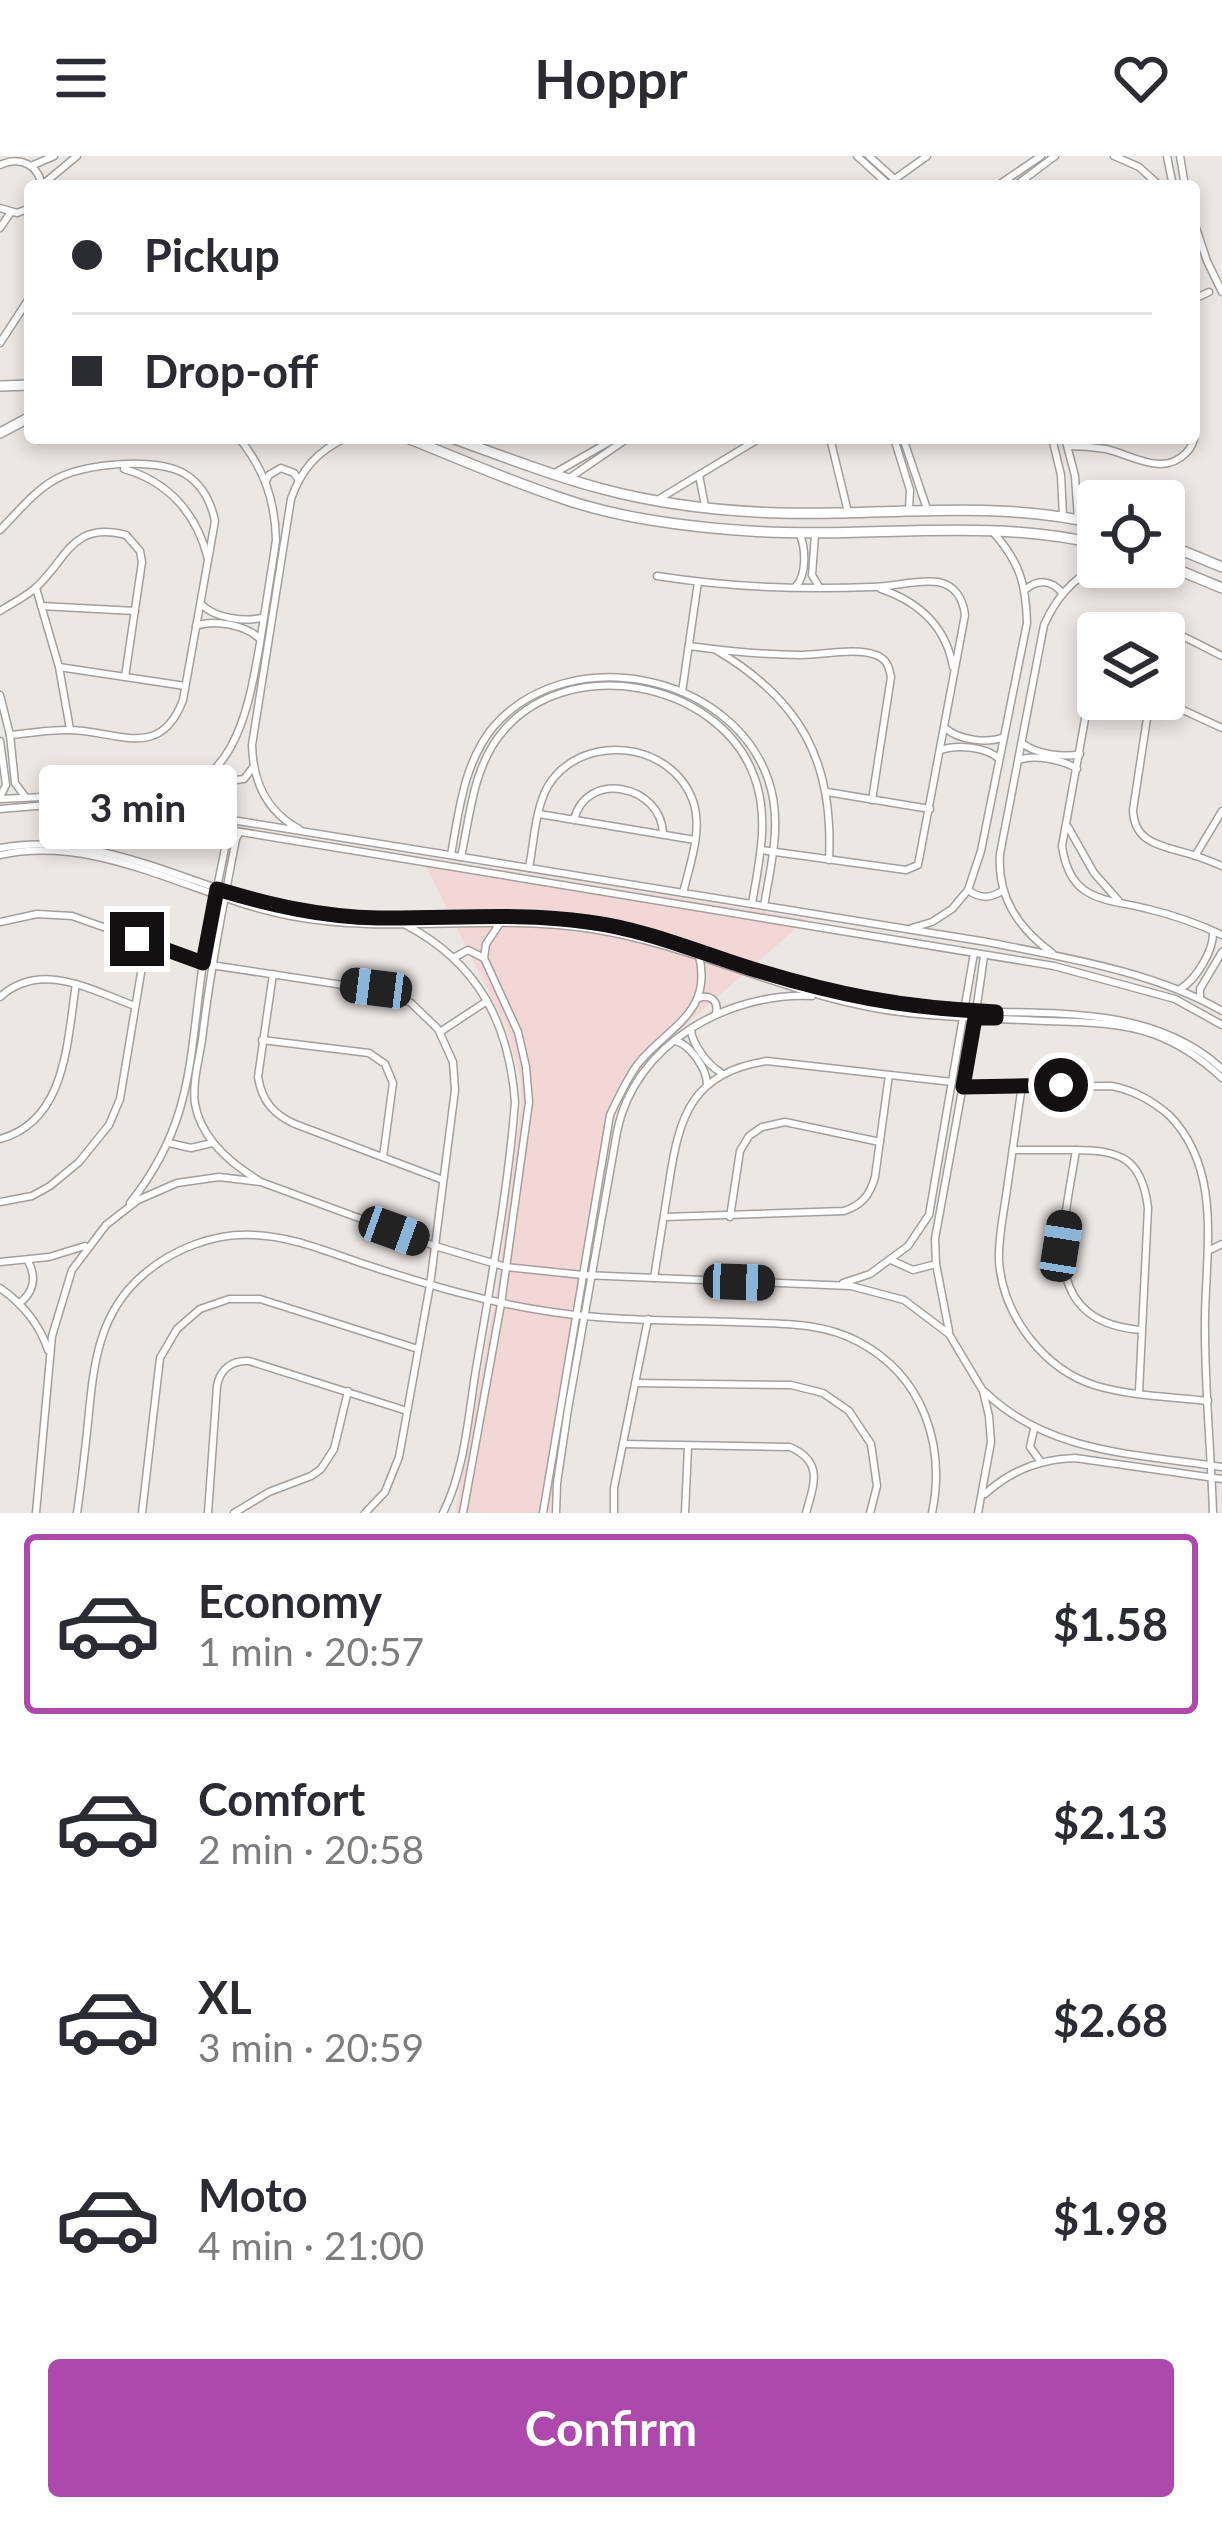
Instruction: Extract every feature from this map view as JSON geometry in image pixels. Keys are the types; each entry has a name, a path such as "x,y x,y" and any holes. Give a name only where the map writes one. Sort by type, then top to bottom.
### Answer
{"street":[{"path":"31,166 54,156"},
{"path":"48,180 77,156"},
{"path":"856,156 889,180"},
{"path":"868,156 891,180"},
{"path":"900,180 927,156"},
{"path":"1006,180 1041,156"},
{"path":"1023,180 1055,156"},
{"path":"1114,156 1139,167 1153,180"},
{"path":"0,165 6,159 21,161 40,180"},
{"path":"0,208 24,211"},
{"path":"0,228 11,212"},
{"path":"1200,240 1222,292"},
{"path":"1200,296 1209,292"},
{"path":"0,343 24,306"},
{"path":"127,803 156,802 183,793 207,777 239,734 251,694 277,540 266,481 244,444"},
{"path":"308,832 274,812 260,787 252,745 286,520 298,479 314,458 336,444"},
{"path":"422,444 565,500 715,529 800,533 992,530 1077,540"},
{"path":"469,444 568,479 656,501 777,512 988,508 1077,519"},
{"path":"553,474 606,444"},
{"path":"568,479 619,444"},
{"path":"656,501 750,444"},
{"path":"831,444 848,512"},
{"path":"900,444 910,490 909,510"},
{"path":"901,444 926,509"},
{"path":"1053,444 1063,516"},
{"path":"1067,444 1077,505"},
{"path":"1077,444 1147,463 1174,462 1193,444"},
{"path":"1120,444 1122,454"},
{"path":"0,530 55,479 79,469 109,465 162,466 186,474 212,506 214,521 176,718 158,734 135,740 70,730 10,735"},
{"path":"109,465 168,490 195,522 209,562"},
{"path":"266,481 281,468 298,479"},
{"path":"699,475 705,506"},
{"path":"908,929 952,909 968,890 981,851 1027,623 1026,589 1018,567 992,530"},
{"path":"795,587 803,575 800,533"},
{"path":"816,533 812,575 821,587"},
{"path":"0,610 36,588 52,566 87,535 125,535 140,551 142,562 125,677"},
{"path":"1185,552 1222,567"},
{"path":"1185,573 1222,588"},
{"path":"657,576 698,583 795,587 934,581 959,596 965,615 921,860 915,868 761,850"},
{"path":"1055,955 1021,926 999,871 1044,625 1062,593 1077,580"},
{"path":"1026,589 1045,582 1062,593"},
{"path":"682,692 698,583"},
{"path":"875,587 909,601 936,626 952,658 954,677"},
{"path":"36,588 59,667 70,730"},
{"path":"200,604 212,614 252,620 264,616"},
{"path":"41,606 136,611"},
{"path":"196,626 210,622 251,631 260,639"},
{"path":"1185,639 1222,656"},
{"path":"688,646 803,655 873,653 886,662 891,677 872,800"},
{"path":"714,649 746,668 797,720 827,792 830,860"},
{"path":"59,667 185,686"},
{"path":"451,855 469,770 494,727 512,710 556,686 592,678 631,679 682,692 726,718 758,755 775,800 776,827 764,906"},
{"path":"461,857 479,773 501,733 537,703 558,693 630,687 681,701 704,713 741,750 754,773 764,824 752,904"},
{"path":"0,695 15,783 27,796"},
{"path":"1185,712 1222,728"},
{"path":"1086,720 1066,824 1064,856 1075,881 1099,899 1222,935"},
{"path":"1151,720 1133,810 1135,826 1153,844 1222,866"},
{"path":"945,728 953,735 988,741 1004,737"},
{"path":"0,741 6,785 0,798 66,796 127,803 908,929 1055,955 1180,988 1222,1011"},
{"path":"1022,743 1068,756 1080,754"},
{"path":"941,750 950,746 987,752 999,759"},
{"path":"529,868 544,792 557,772 598,750 621,749 644,754 675,773 694,804 695,840 683,893"},
{"path":"1018,760 1030,757 1077,769"},
{"path":"219,764 222,772 236,780 244,779 254,766"},
{"path":"574,820 589,795 622,790 653,803 663,834"},
{"path":"827,792 930,809"},
{"path":"0,809 83,807 1054,966 1175,999 1222,1025"},
{"path":"1195,856 1222,811"},
{"path":"538,814 695,840"},
{"path":"1066,824 1094,873 1120,902"},
{"path":"221,893 224,829"},
{"path":"36,1513 50,1356 62,1297 89,1245 145,1185 169,1143 185,1095 221,893 241,832"},
{"path":"0,852 44,843 84,847 293,916 587,928 630,936 824,997 872,1007 1136,1022 1196,1048 1222,1074"},
{"path":"968,890 982,897 1003,890"},
{"path":"221,893 334,915 588,922 675,941 839,994 929,1012"},
{"path":"0,922 37,914 72,916 207,964 389,992 422,1010 440,1032 454,1072 430,1285 393,1475 385,1492 365,1513"},
{"path":"484,958 500,923"},
{"path":"403,924 438,945 475,982 505,1039 513,1070 515,1102 488,1301 457,1479 443,1513"},
{"path":"1180,988 1189,983 1213,942 1212,930"},
{"path":"0,1202 41,1192 80,1162 104,1133 120,1099 146,943"},
{"path":"453,958 468,950 484,958 518,1032 529,1102 501,1304 464,1513"},
{"path":"1201,998 1200,989 1222,952"},
{"path":"823,1286 870,1274 891,1260 908,1246 929,1214 974,953"},
{"path":"949,1334 936,1264 937,1227 985,955"},
{"path":"556,1513 610,1115 637,1066 692,1011 702,984 699,956"},
{"path":"207,964 194,1095 202,1125 213,1142 261,1182"},
{"path":"273,974 257,1077 273,1111 283,1119 443,1180"},
{"path":"0,997 32,979 54,978 135,1006"},
{"path":"0,1139 28,1126 54,1095 76,984"},
{"path":"543,1513 576,1315 619,1118 631,1094 675,1041 716,1013 787,995 824,997"},
{"path":"699,998 713,999 716,1013"},
{"path":"440,1032 488,1001"},
{"path":"691,1028 692,1038 713,1068 724,1073"},
{"path":"262,1040 369,1053 385,1064 393,1083 383,1157"},
{"path":"675,1041 685,1044 706,1075 707,1085"},
{"path":"654,1278 682,1119 692,1101 724,1073 766,1060 952,1082"},
{"path":"664,1217 855,1207 872,1189 889,1075"},
{"path":"1022,1084 999,1244 1007,1299 1038,1349 1072,1376 1093,1385 1208,1401"},
{"path":"963,1087 1112,1086 1132,1091 1180,1126 1202,1160 1210,1220 1205,1316 1213,1513"},
{"path":"730,1216 740,1151 762,1127 784,1122 880,1142"},
{"path":"169,1143 191,1148 213,1142"},
{"path":"1012,1150 1108,1150 1139,1176 1148,1208 1139,1392"},
{"path":"1076,1150 1061,1246 1064,1274 1074,1295 1094,1316 1142,1330"},
{"path":"126,1208 190,1180 232,1178 261,1182 506,1267 850,1286 904,1300 949,1334 983,1391 991,1442 978,1513"},
{"path":"1210,1220 1219,1227"},
{"path":"77,1513 98,1344 122,1297 160,1262 208,1240 259,1234 501,1304 586,1316 816,1327 837,1333 877,1353 909,1385 929,1425 937,1469 932,1513"},
{"path":"1210,1250 1222,1244"},
{"path":"0,1262 28,1261 89,1245"},
{"path":"891,1260 913,1270 936,1264"},
{"path":"20,1303 34,1279 28,1261"},
{"path":"0,1288 20,1303 44,1336 50,1356"},
{"path":"142,1513 160,1358 177,1329 200,1309 229,1298 260,1299 418,1348"},
{"path":"614,1513 614,1488 648,1319"},
{"path":"208,1513 217,1386 225,1368 236,1362 249,1360 407,1411"},
{"path":"635,1383 791,1385 823,1393 849,1412 871,1444 877,1486 870,1513"},
{"path":"234,1513 321,1469 334,1449 349,1390"},
{"path":"983,1391 1034,1429 1074,1444 1222,1467"},
{"path":"1034,1429 1030,1447 1041,1462"},
{"path":"623,1444 798,1450 813,1470 806,1513"},
{"path":"685,1513 688,1447"},
{"path":"982,1497 1009,1475 1041,1462 1075,1458 1222,1479"}],"shaded area":[{"path":"421,857 807,919 660,1047 626,1091 615,1115 549,1513 455,1513 498,1282 521,1081 506,1026"}],"route":[{"path":"137,939 203,963 217,889 294,910 334,915 588,922 675,941 839,994 929,1010 996,1012 996,1018 975,1018 963,1087 1061,1085"}]}
